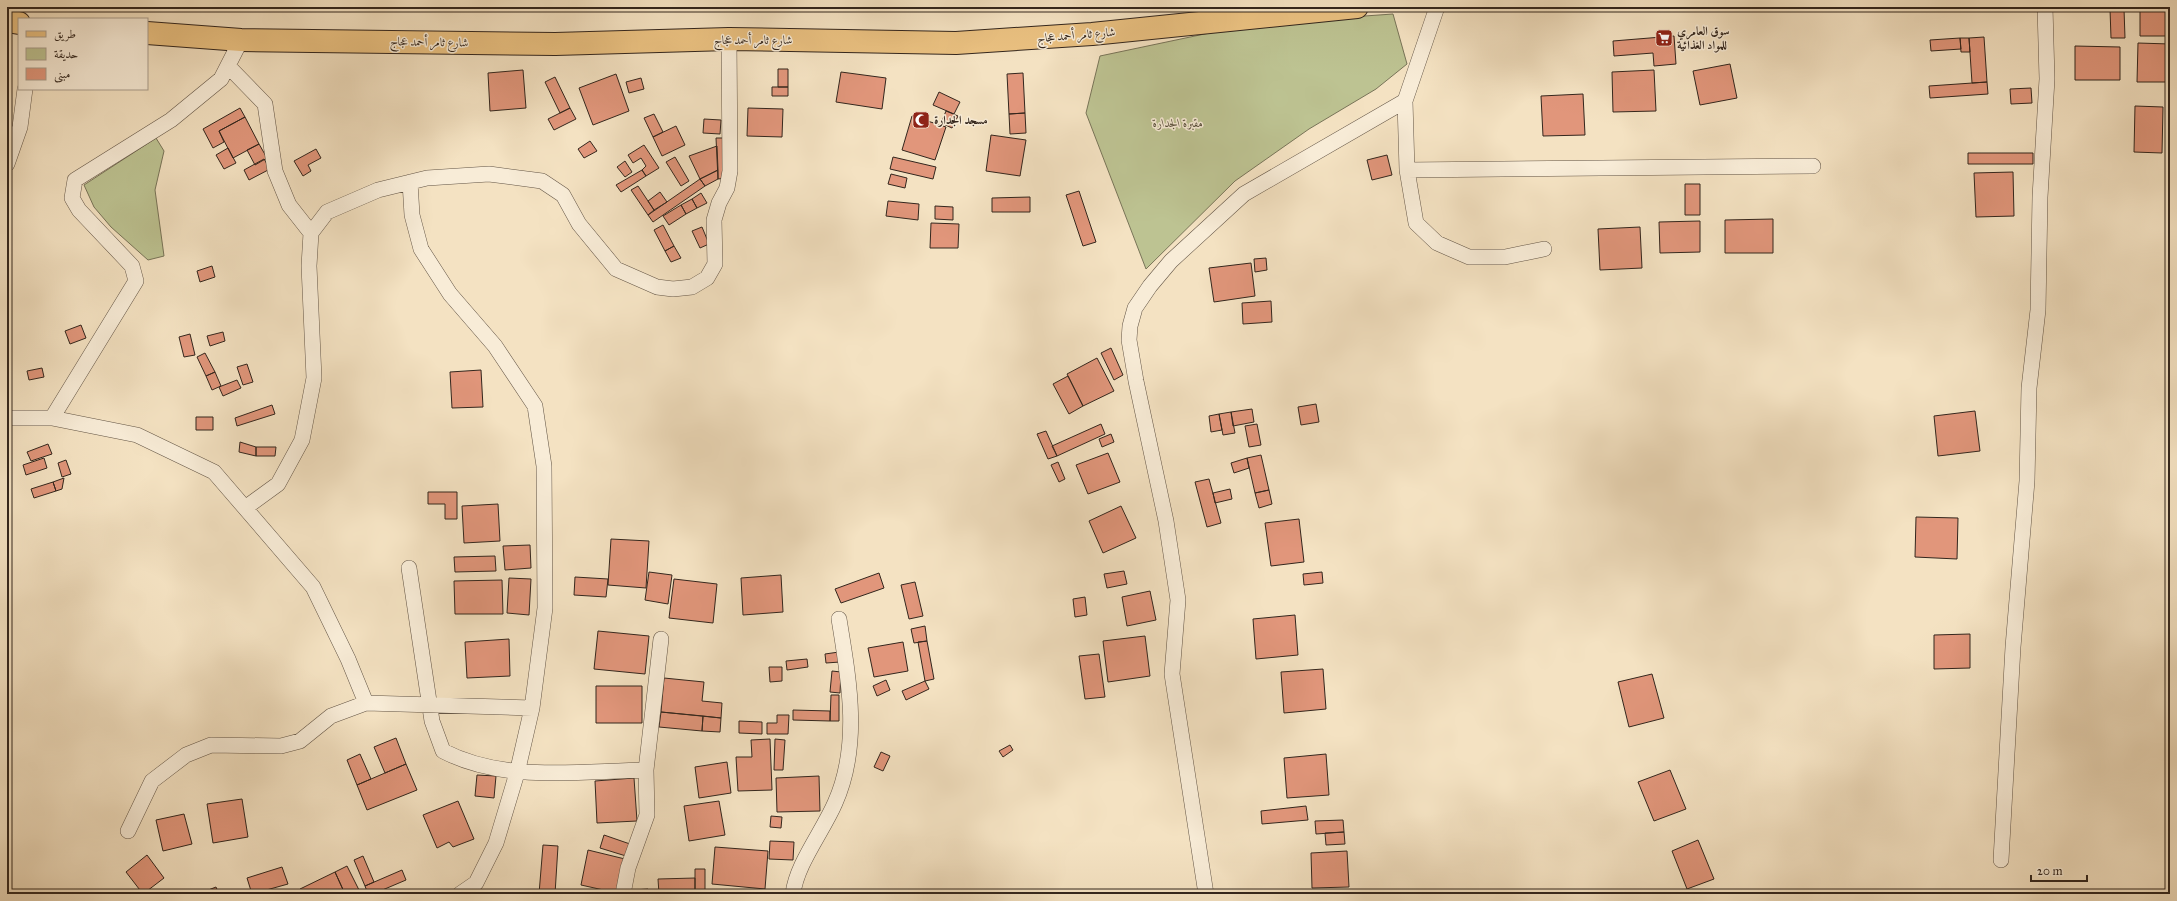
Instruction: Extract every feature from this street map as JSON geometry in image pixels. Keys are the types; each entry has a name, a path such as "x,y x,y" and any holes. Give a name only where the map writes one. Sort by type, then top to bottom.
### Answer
{"main road":[{"name":"شارع ثامر أحمد عجاج","path":"148,34 241,40 555,44 729,39 956,43 1092,34 1357,7"},
{"path":"7,21 18,23"}],"street":[{"path":"1437,7 1405,101 1407,170 1416,223 1437,243 1469,257 1505,257 1544,249"},
{"path":"2001,860 2013,647 2027,481 2029,388 2038,310 2040,197 2047,79 2045,7"},
{"path":"245,508 278,484 302,440 314,378 310,266 311,233 327,212 378,190 427,178 489,174 542,181 563,195 579,224 616,269 657,287 673,289 692,287 707,278 715,264 714,220 719,203 727,188 730,171 729,39"},
{"path":"52,418 136,281 132,266 79,210 72,198 75,180 171,120 221,79 241,40"},
{"path":"228,66 265,104 274,171 289,205 311,233"},
{"path":"7,164 20,127 25,90"},
{"path":"1206,894 1172,674 1178,600 1166,521 1136,381 1129,340 1130,326 1135,308 1150,286 1171,261 1244,194 1405,101"},
{"path":"1407,170 1813,166"},
{"path":"410,182 412,215 421,249 450,294 495,346 535,406 544,466 545,608 532,708 505,818 488,860 476,883 460,894"},
{"path":"7,418 52,418 137,435 214,472 313,587 348,658 366,702"},
{"path":"409,568 432,721 443,751 464,762 517,773 646,770"},
{"path":"794,894 805,860 822,831 842,786 851,750 848,673 839,619"},
{"path":"623,894 628,868 647,815 646,770 661,639"},
{"path":"128,831 152,781 186,755 211,745 281,746 300,741 331,716 366,702 429,703 532,708"}],"green space":[{"name":"مقبرة الجدارة","path":"1393,14 1407,64 1376,89 1309,129 1235,181 1146,269 1086,113 1100,56 1252,24"},
{"path":"156,138 164,151 155,190 164,256 148,260 111,227 94,207 84,185"}],"building":[{"path":"2140,7 2170,7 2170,36 2140,36"},
{"path":"2110,9 2124,9 2125,38 2111,38"},
{"path":"1674,36 1676,64 1654,66 1653,53 1614,56 1613,41"},
{"path":"1984,37 1987,82 1972,83 1969,38"},
{"path":"1960,38 1969,38 1970,52 1961,52"},
{"path":"1960,38 1961,49 1931,51 1930,40"},
{"path":"2138,43 2170,44 2170,82 2137,82"},
{"path":"2075,46 2120,47 2120,80 2075,80"},
{"path":"1730,64 1737,98 1700,105 1693,71"},
{"path":"778,69 788,69 788,87 778,87"},
{"path":"523,70 526,108 490,111 488,73"},
{"path":"1654,70 1656,111 1613,112 1612,72"},
{"path":"841,72 886,78 882,109 836,102"},
{"path":"1023,73 1025,113 1009,114 1007,74"},
{"path":"616,74 629,111 593,125 579,88"},
{"path":"555,77 570,108 560,113 545,82"},
{"path":"641,78 644,89 629,93 626,82"},
{"path":"1987,82 1988,94 1930,98 1929,86"},
{"path":"772,87 788,87 788,96 772,96"},
{"path":"2031,88 2032,103 2011,104 2010,89"},
{"path":"939,92 960,102 954,114 933,105"},
{"path":"1583,94 1585,135 1543,136 1541,96"},
{"path":"2135,106 2163,107 2162,153 2134,152"},
{"path":"240,108 245,117 219,131 224,142 213,148 203,129"},
{"path":"570,108 576,119 554,130 548,119"},
{"path":"748,108 783,109 782,137 747,136"},
{"path":"946,111 958,116 952,128 941,123"},
{"path":"1025,113 1026,133 1010,134 1009,114"},
{"path":"654,114 663,132 653,137 644,118"},
{"path":"912,116 946,127 935,160 902,150"},
{"path":"245,117 259,144 233,158 219,131"},
{"path":"704,119 721,120 720,134 703,133"},
{"path":"676,126 685,145 662,156 653,137"},
{"path":"991,135 1026,140 1020,176 986,171"},
{"path":"716,138 723,138 726,178 718,179"},
{"path":"590,141 597,151 584,158 578,149"},
{"path":"259,144 267,158 255,165 247,150"},
{"path":"644,145 659,168 646,176 642,170 646,166 641,158 633,163 628,155"},
{"path":"717,146 718,170 700,179 689,156"},
{"path":"228,148 236,163 224,169 216,155"},
{"path":"316,149 321,158 308,165 311,171 303,176 294,161"},
{"path":"1968,153 2033,153 2033,164 1968,164"},
{"path":"1387,155 1392,175 1372,180 1367,160"},
{"path":"675,157 689,181 681,186 666,162"},
{"path":"893,157 936,167 933,179 890,169"},
{"path":"264,159 270,169 249,180 244,170"},
{"path":"625,161 632,172 625,177 617,167"},
{"path":"642,170 646,176 621,192 616,185"},
{"path":"718,170 718,179 705,186 700,179"},
{"path":"2013,172 2014,216 1976,217 1974,173"},
{"path":"891,174 907,178 905,188 888,184"},
{"path":"700,179 705,186 653,222 648,215"},
{"path":"1685,184 1700,184 1700,215 1685,215"},
{"path":"638,186 654,210 648,215 631,190"},
{"path":"1079,191 1096,242 1083,246 1066,195"},
{"path":"660,192 667,202 654,210 648,201"},
{"path":"701,193 707,203 697,208 692,199"},
{"path":"1030,197 1030,212 992,212 992,198"},
{"path":"692,199 697,208 686,214 681,205"},
{"path":"888,201 919,204 918,220 886,216"},
{"path":"681,205 686,214 669,225 663,216"},
{"path":"935,206 953,207 953,220 935,219"},
{"path":"1773,219 1773,253 1725,253 1725,220"},
{"path":"1700,221 1700,252 1660,253 1659,222"},
{"path":"931,223 959,224 958,248 930,248"},
{"path":"663,225 674,246 665,251 654,230"},
{"path":"702,227 709,244 700,248 692,231"},
{"path":"1640,227 1642,268 1600,270 1598,229"},
{"path":"674,246 681,258 671,262 665,251"},
{"path":"1266,258 1267,270 1255,272 1254,259"},
{"path":"1251,263 1255,296 1214,302 1209,268"},
{"path":"212,266 215,277 200,282 197,271"},
{"path":"1271,301 1272,322 1243,324 1242,303"},
{"path":"81,325 86,338 70,344 65,331"},
{"path":"223,332 225,341 210,346 207,336"},
{"path":"190,334 195,355 184,357 179,337"},
{"path":"1111,348 1123,375 1114,380 1101,353"},
{"path":"205,353 215,372 206,376 197,357"},
{"path":"1097,358 1114,391 1083,406 1067,374"},
{"path":"247,364 253,382 243,385 237,367"},
{"path":"42,368 44,377 29,380 27,371"},
{"path":"481,370 483,407 452,408 450,372"},
{"path":"215,372 221,386 212,390 206,376"},
{"path":"1068,376 1083,406 1069,414 1053,384"},
{"path":"237,380 241,388 223,396 219,387"},
{"path":"1316,404 1319,422 1301,425 1298,407"},
{"path":"272,405 275,414 237,426 235,418"},
{"path":"1252,409 1254,422 1233,426 1231,412"},
{"path":"1975,411 1980,451 1938,456 1934,416"},
{"path":"1231,412 1235,433 1223,435 1219,414"},
{"path":"1219,414 1222,430 1211,432 1209,416"},
{"path":"196,417 213,417 213,430 196,430"},
{"path":"1101,424 1105,434 1057,456 1052,446"},
{"path":"1257,424 1261,445 1249,447 1245,426"},
{"path":"1046,431 1057,456 1048,459 1037,434"},
{"path":"1111,434 1114,442 1102,447 1099,439"},
{"path":"240,442 256,447 256,456 239,452"},
{"path":"48,444 52,454 31,461 27,452"},
{"path":"256,447 276,447 275,456 256,456"},
{"path":"1108,453 1120,482 1088,494 1076,465"},
{"path":"1261,455 1269,490 1255,493 1247,458"},
{"path":"44,458 47,468 26,475 23,465"},
{"path":"1247,458 1249,468 1234,473 1231,463"},
{"path":"66,460 71,474 62,477 58,463"},
{"path":"1058,462 1065,479 1059,482 1051,465"},
{"path":"64,478 62,489 56,491 53,482"},
{"path":"1209,479 1221,523 1207,527 1195,482"},
{"path":"53,482 56,491 34,498 31,489"},
{"path":"1230,489 1232,499 1215,503 1213,493"},
{"path":"1269,490 1272,504 1259,508 1255,493"},
{"path":"428,492 457,492 457,519 445,519 445,504 428,504"},
{"path":"498,504 500,541 464,543 462,506"},
{"path":"1121,506 1136,538 1103,553 1089,521"},
{"path":"1916,517 1958,518 1957,559 1915,557"},
{"path":"1299,519 1304,562 1271,566 1265,523"},
{"path":"611,539 649,541 646,588 608,585"},
{"path":"530,545 531,568 505,570 503,546"},
{"path":"495,556 496,571 455,572 454,557"},
{"path":"1124,571 1127,584 1107,588 1104,574"},
{"path":"649,572 672,575 668,604 645,600"},
{"path":"1322,572 1323,583 1304,585 1303,574"},
{"path":"879,573 884,588 841,603 835,589"},
{"path":"781,575 783,612 743,615 741,578"},
{"path":"575,577 608,579 606,597 574,595"},
{"path":"509,578 531,579 529,615 507,613"},
{"path":"674,579 717,584 713,623 669,618"},
{"path":"502,580 503,614 455,614 454,581"},
{"path":"915,582 923,616 909,619 901,585"},
{"path":"1150,591 1156,620 1127,626 1122,597"},
{"path":"1085,597 1087,615 1075,617 1073,599"},
{"path":"1295,615 1298,655 1256,659 1253,619"},
{"path":"925,626 927,641 914,643 911,629"},
{"path":"598,631 649,636 645,674 594,669"},
{"path":"1970,634 1970,668 1934,669 1934,635"},
{"path":"1145,636 1150,676 1108,682 1103,641"},
{"path":"509,639 510,676 467,678 465,642"},
{"path":"927,641 934,679 925,681 918,642"},
{"path":"903,642 908,671 874,677 868,648"},
{"path":"839,652 840,662 826,663 825,654"},
{"path":"1099,654 1105,697 1085,699 1079,656"},
{"path":"807,659 808,667 787,670 786,661"},
{"path":"769,667 782,667 782,681 770,682"},
{"path":"1323,669 1326,709 1284,713 1281,672"},
{"path":"832,671 841,672 840,693 830,692"},
{"path":"1652,674 1664,718 1629,727 1618,682"},
{"path":"664,678 704,682 702,701 722,703 721,718 661,712"},
{"path":"886,680 890,690 877,696 873,686"},
{"path":"925,681 929,689 906,700 902,691"},
{"path":"596,686 642,686 642,723 596,723"},
{"path":"831,695 839,695 839,721 830,721"},
{"path":"793,710 830,711 830,721 793,720"},
{"path":"661,712 703,716 702,731 659,727"},
{"path":"777,715 789,715 788,734 767,734 767,723 777,723"},
{"path":"703,716 721,718 720,732 702,731"},
{"path":"739,721 762,722 762,734 739,733"},
{"path":"396,738 406,764 385,773 374,747"},
{"path":"770,739 772,790 738,791 736,757 752,757 751,740"},
{"path":"775,739 785,740 783,770 774,770"},
{"path":"1010,745 1013,750 1003,757 999,751"},
{"path":"881,752 890,756 883,771 874,767"},
{"path":"360,754 371,779 357,785 347,760"},
{"path":"1326,754 1329,795 1287,798 1284,758"},
{"path":"727,762 731,793 699,798 695,767"},
{"path":"406,764 417,790 367,810 357,785"},
{"path":"1670,770 1686,809 1654,821 1638,782"},
{"path":"477,775 496,776 494,798 475,796"},
{"path":"819,776 820,811 777,812 776,778"},
{"path":"634,778 637,821 597,823 595,781"},
{"path":"242,799 248,837 213,843 207,804"},
{"path":"458,801 474,839 453,847 449,842 437,848 423,815"},
{"path":"719,801 725,835 689,841 684,806"},
{"path":"1306,806 1308,820 1262,824 1261,811"},
{"path":"184,814 192,844 163,851 156,820"},
{"path":"771,816 782,817 781,828 770,827"},
{"path":"1343,820 1344,832 1316,834 1315,821"},
{"path":"1344,832 1345,844 1326,845 1325,833"},
{"path":"604,835 630,844 626,856 600,848"},
{"path":"1698,840 1714,879 1687,889 1672,851"},
{"path":"770,841 794,842 793,860 769,859"},
{"path":"543,845 558,846 555,894 539,894"},
{"path":"715,847 768,851 765,889 712,884"},
{"path":"588,850 625,859 617,893 581,885"},
{"path":"1347,851 1349,887 1312,888 1311,853"},
{"path":"147,855 164,878 143,894 126,872"},
{"path":"363,856 374,882 365,886 354,860"},
{"path":"347,866 361,894 345,894 335,872"},
{"path":"282,867 288,884 252,894 247,878"},
{"path":"695,869 705,869 705,894 695,894"},
{"path":"402,870 406,880 373,894 368,894 365,886"},
{"path":"335,872 345,894 303,894 300,889"},
{"path":"695,878 695,894 659,894 658,879"},
{"path":"216,887 219,894 198,894"},
{"path":"648,889 648,894 634,894 634,890"}],"place":[{"name":"سوق العامري للمواد الغذائية","path":"1664,38"},
{"name":"مسجد الجدارة","path":"921,120"}]}
